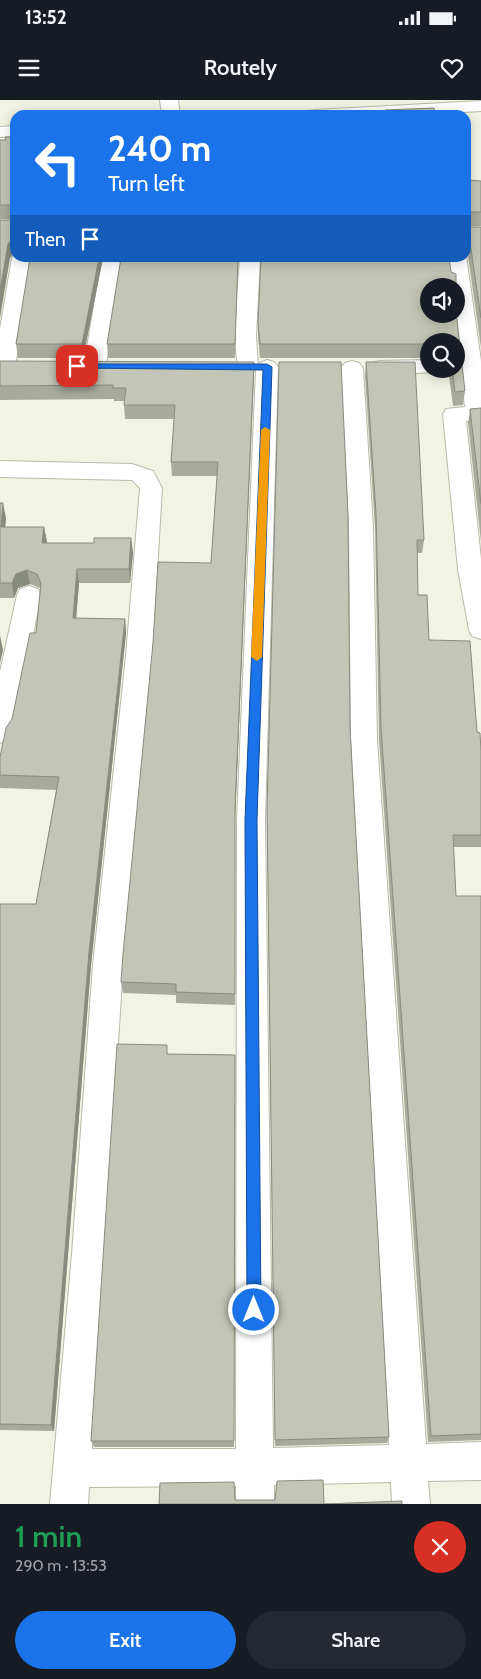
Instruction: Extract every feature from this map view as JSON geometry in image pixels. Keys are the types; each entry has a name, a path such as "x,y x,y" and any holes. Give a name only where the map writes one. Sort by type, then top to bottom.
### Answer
{"street":[{"path":"449,110 481,106"},
{"path":"9,366 22,262"},
{"path":"95,366 111,262"},
{"path":"250,262 246,337 257,367 251,820 255,1504"},
{"path":"458,262 470,367 479,415 454,414 470,569 481,630"},
{"path":"412,1504 364,740 361,528 342,368 420,367"},
{"path":"0,469 132,472 142,474 148,479 151,488 139,656 108,965 89,1254 69,1504"},
{"path":"0,734 30,595"},
{"path":"71,1468 255,1467 481,1461"}],"building":[{"path":"434,108 434,110 385,110"},
{"path":"5,137 10,137 10,205 0,205 0,140 6,140"},
{"path":"471,180 481,181 481,212 471,212"},
{"path":"0,220 10,220 10,242 0,291"},
{"path":"471,227 481,227 481,318 471,249"},
{"path":"29,262 98,262 82,344 16,344"},
{"path":"120,262 238,262 235,344 107,344"},
{"path":"261,262 450,262 451,272 456,274 456,278 420,278 420,323 457,323 458,333 420,333 420,344 260,344 258,323"},
{"path":"0,361 254,362 235,807 235,994 176,992 176,984 121,982 153,643 158,562 211,563 218,462 171,462 175,405 124,405 126,388 113,388 113,385 0,386"},
{"path":"279,362 341,362 348,515 350,728 389,1437 275,1440 267,808"},
{"path":"366,362 415,362 424,540 417,540 418,595 427,595 429,640 470,641 477,732 480,733 481,835 453,835 456,896 481,896 481,1434 431,1436 381,727 376,514"},
{"path":"453,378 464,378 465,391 455,392"},
{"path":"481,408 481,504 470,409"},
{"path":"0,503 3,503 1,527 44,527 42,543 94,543 94,538 131,538 129,569 77,569 73,618 125,619 89,952 51,1425 0,1424 0,904 36,904 59,777 0,775 0,757 6,728 12,719 30,633 36,633 41,583 37,574 27,570 16,574 12,583 0,583"},
{"path":"117,1044 167,1045 167,1054 235,1055 234,1441 91,1441"},
{"path":"323,1480 324,1504 159,1504 160,1483 234,1482 235,1500 275,1500 277,1481"},
{"path":"402,1501 402,1504 324,1504"}],"slow traffic":[{"path":"257,657 265,430"}],"route":[{"path":"77,366 267,367 251,820 254,1310"}]}
